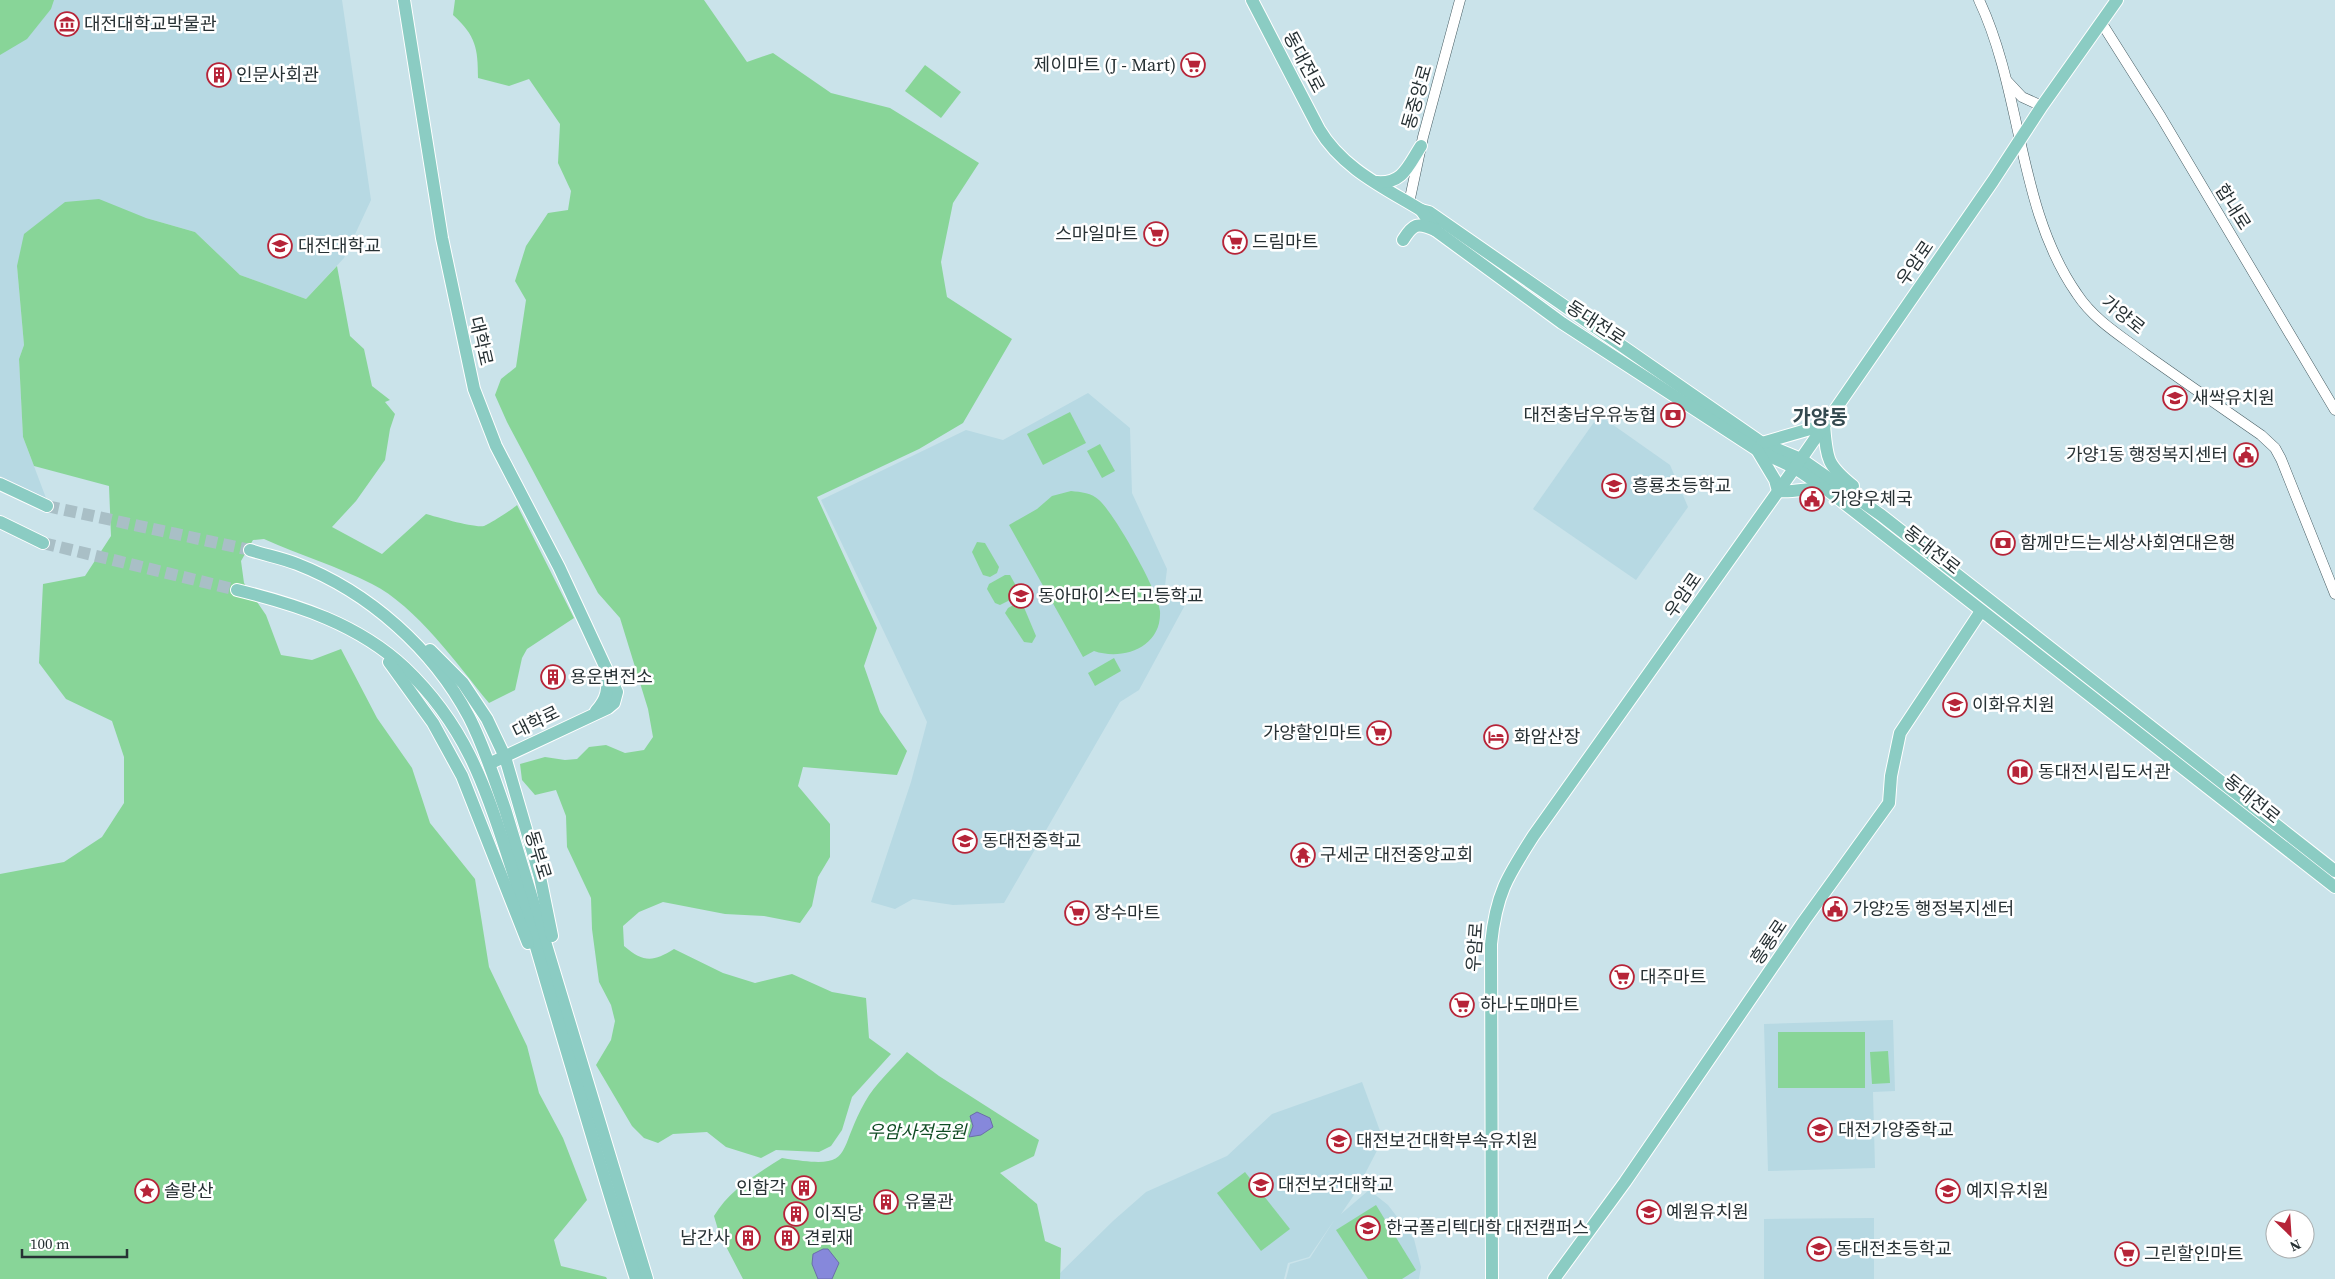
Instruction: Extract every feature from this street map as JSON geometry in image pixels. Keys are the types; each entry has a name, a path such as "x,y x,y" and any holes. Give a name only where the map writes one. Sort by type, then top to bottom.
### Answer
{"main road":[{"name":"대학로","path":"404,0 442,238 474,389 496,446 558,567 604,665 607,694 604,702 594,713 499,760"},
{"name":"동대전로","path":"1252,0 1328,144 1345,162 1409,203 1429,212 1760,447"},
{"name":"우암로","path":"1492,1279 1490,968 1493,920 1498,898 1508,876 1534,835 1798,464 2042,106 2117,0"},
{"path":"1374,182 1389,183 1396,181 1421,146"},
{"name":"동대전로","path":"1421,210 1435,230 1562,323 1760,447 1798,464 1872,508 1978,588 2335,871"},
{"path":"1403,240 1410,229 1416,226 1423,225 1435,230"},
{"path":"1826,489 1778,491 1760,447 1824,425 1826,448 1834,470 1869,499 1872,508"},
{"name":"동대전로","path":"1798,464 1826,489 2335,887"},
{"path":"0,484 46,506"},
{"path":"0,522 43,543"},
{"name":"동부로","path":"250,550 297,564 332,581 380,612 409,636 450,686 469,718 505,809 636,1279"},
{"name":"동부로","path":"237,590 313,612 345,626 375,645 404,666 458,731 477,768 492,807 647,1279"},
{"name":"흥룡로","path":"1554,1279 1625,1182 1804,921 1889,803 1891,776 1900,732 1981,611"},
{"path":"409,636 436,654 463,683 487,719 499,760 540,877 561,1013"},
{"path":"375,645 433,723 464,775 561,1013"}],"street":[{"name":"동중앙로","path":"1409,203 1421,146 1460,0"},
{"name":"가양로","path":"1979,0 2006,80 2044,228 2063,271 2077,295 2101,322 2260,434 2275,448 2312,534 2335,594"},
{"name":"합내로","path":"2101,22 2226,225 2335,410"},
{"path":"2006,80 2022,97 2042,106"}],"shaded area":[{"name":"대전대학교","path":"0,0 342,0 371,200 344,258 306,299 240,275 195,232 146,218 17,266 24,345 19,359 23,437 46,498 0,476"},
{"name":"동아마이스터고등학교","path":"1088,393 1130,428 1132,493 1167,569 1165,586 1185,605 1139,690 1120,702 1004,903 953,905 913,899 895,909 871,902 911,782 927,722 821,500 966,430 1003,440"},
{"name":"흥룡초등학교","path":"1599,415 1670,465 1688,507 1636,580 1533,509"},
{"name":"대전가양중학교","path":"1893,1020 1895,1091 1873,1092 1875,1168 1768,1171 1764,1024"},
{"name":"대전보건대학교","path":"1362,1082 1383,1139 1354,1195 1341,1214 1369,1190 1388,1205 1414,1239 1421,1267 1419,1279 1286,1279 1290,1264 1310,1258 1335,1219 1309,1257 1288,1263 1284,1279 1054,1279 1113,1221 1146,1192 1227,1156 1272,1114"},
{"name":"동대전초등학교","path":"1874,1218 1874,1279 1764,1279 1764,1219"}],"green space":[{"path":"0,0 54,0 51,9 27,39 0,55"},
{"path":"455,0 704,0 747,62 773,53 831,93 890,108 979,163 953,203 941,262 947,297 1012,339 963,423 919,449 817,497 877,628 864,666 880,712 907,751 897,775 803,767 798,786 830,824 830,857 818,877 812,906 800,923 764,916 725,914 663,902 639,912 623,926 624,946 643,958 654,958 674,949 723,973 755,983 792,974 832,992 866,998 869,1038 891,1054 852,1097 842,1130 831,1146 819,1152 776,1150 761,1158 726,1147 707,1132 673,1134 658,1143 644,1138 632,1126 596,1065 611,1040 615,1021 611,1005 599,982 592,929 591,898 567,847 566,816 556,790 535,795 522,780 520,764 545,757 565,760 577,759 589,747 606,745 625,753 644,750 653,737 648,709 620,618 598,593 507,422 495,395 501,379 516,367 526,300 515,281 526,246 548,213 568,210 571,191 558,163 560,124 529,79 509,86 478,78 474,43 467,29 453,15"},
{"path":"925,65 961,92 941,118 905,91"},
{"path":"99,199 146,218 195,232 240,275 306,299 337,266 350,336 364,349 372,386 390,400 385,402 395,414 390,429 385,460 356,501 332,527 382,554 426,514 464,524 484,526 517,505 574,618 527,649 522,658 515,690 489,703 450,654 420,621 388,594 372,584 264,539 253,540 241,561 244,583 266,615 281,655 312,660 341,649 377,718 412,768 430,823 475,879 489,967 527,1046 539,1093 563,1138 587,1200 554,1240 561,1266 606,1277 607,1279 0,1279 0,874 64,862 102,837 124,803 124,757 112,721 66,699 39,663 43,584 85,576 111,536 109,486 34,466 23,437 19,359 24,345 17,266 24,234 65,202"},
{"path":"1070,412 1086,443 1043,465 1027,434"},
{"path":"1100,444 1115,471 1102,478 1087,451"},
{"path":"1071,491 1093,496 1106,508 1135,553 1152,587 1160,611 1159,623 1155,634 1139,648 1117,654 1105,654 1094,651 1083,657 1009,525 1037,509 1052,496"},
{"path":"977,542 985,543 999,567 997,573 990,577 983,575 972,552"},
{"path":"1005,575 1010,575 1020,593 1018,596 1000,605 995,603 987,589 989,584"},
{"path":"1017,603 1023,605 1036,636 1032,643 1024,642 1005,613 1008,608"},
{"path":"1114,658 1121,671 1095,686 1088,673"},
{"path":"1778,1032 1865,1032 1865,1088 1778,1088"},
{"path":"1888,1051 1890,1083 1872,1084 1870,1052"},
{"name":"우암사적공원","path":"907,1052 939,1076 1039,1140 1034,1156 1000,1173 1037,1204 1045,1241 1061,1248 1060,1279 743,1279 719,1233 714,1216 720,1206 745,1183 782,1158 822,1162 833,1160 845,1146 869,1095"},
{"path":"1245,1172 1290,1229 1261,1251 1217,1193"},
{"path":"1376,1205 1416,1270 1402,1279 1368,1279 1336,1230"}],"water":[{"path":"977,1112 990,1118 993,1127 981,1135 969,1137 973,1126 970,1116"},
{"path":"823,1249 828,1249 839,1263 832,1279 818,1279 812,1264 813,1254"}],"tunnel":[{"path":"47,506 250,550"},
{"path":"43,543 237,590"}],"place":[{"name":"대전대학교박물관","path":"67,24"},
{"name":"제이마트 (J - Mart)","path":"1193,65"},
{"name":"인문사회관","path":"219,75"},
{"name":"스마일마트","path":"1156,234"},
{"name":"드림마트","path":"1235,242"},
{"name":"대전대학교","path":"280,246"},
{"name":"새싹유치원","path":"2175,398"},
{"name":"대전충남우유농협","path":"1673,415"},
{"name":"가양1동 행정복지센터","path":"2246,455"},
{"name":"흥룡초등학교","path":"1614,486"},
{"name":"가양우체국","path":"1812,499"},
{"name":"함께만드는세상사회연대은행","path":"2003,543"},
{"name":"동아마이스터고등학교","path":"1021,596"},
{"name":"용운변전소","path":"553,677"},
{"name":"이화유치원","path":"1955,705"},
{"name":"가양할인마트","path":"1379,733"},
{"name":"화암산장","path":"1496,737"},
{"name":"동대전시립도서관","path":"2020,772"},
{"name":"동대전중학교","path":"965,841"},
{"name":"구세군 대전중앙교회","path":"1303,855"},
{"name":"가양2동 행정복지센터","path":"1835,909"},
{"name":"장수마트","path":"1077,913"},
{"name":"대주마트","path":"1622,977"},
{"name":"하나도매마트","path":"1462,1005"},
{"name":"대전가양중학교","path":"1820,1130"},
{"name":"대전보건대학부속유치원","path":"1339,1141"},
{"name":"대전보건대학교","path":"1261,1185"},
{"name":"인함각","path":"804,1188"},
{"name":"솔랑산","path":"147,1191"},
{"name":"예지유치원","path":"1948,1191"},
{"name":"유물관","path":"886,1202"},
{"name":"예원유치원","path":"1649,1212"},
{"name":"이직당","path":"796,1214"},
{"name":"한국폴리텍대학 대전캠퍼스","path":"1368,1228"},
{"name":"남간사","path":"748,1238"},
{"name":"견뢰재","path":"787,1238"},
{"name":"동대전초등학교","path":"1819,1249"},
{"name":"그린할인마트","path":"2127,1254"}],"district":[{"name":"가양동","path":"1820,417"}]}
